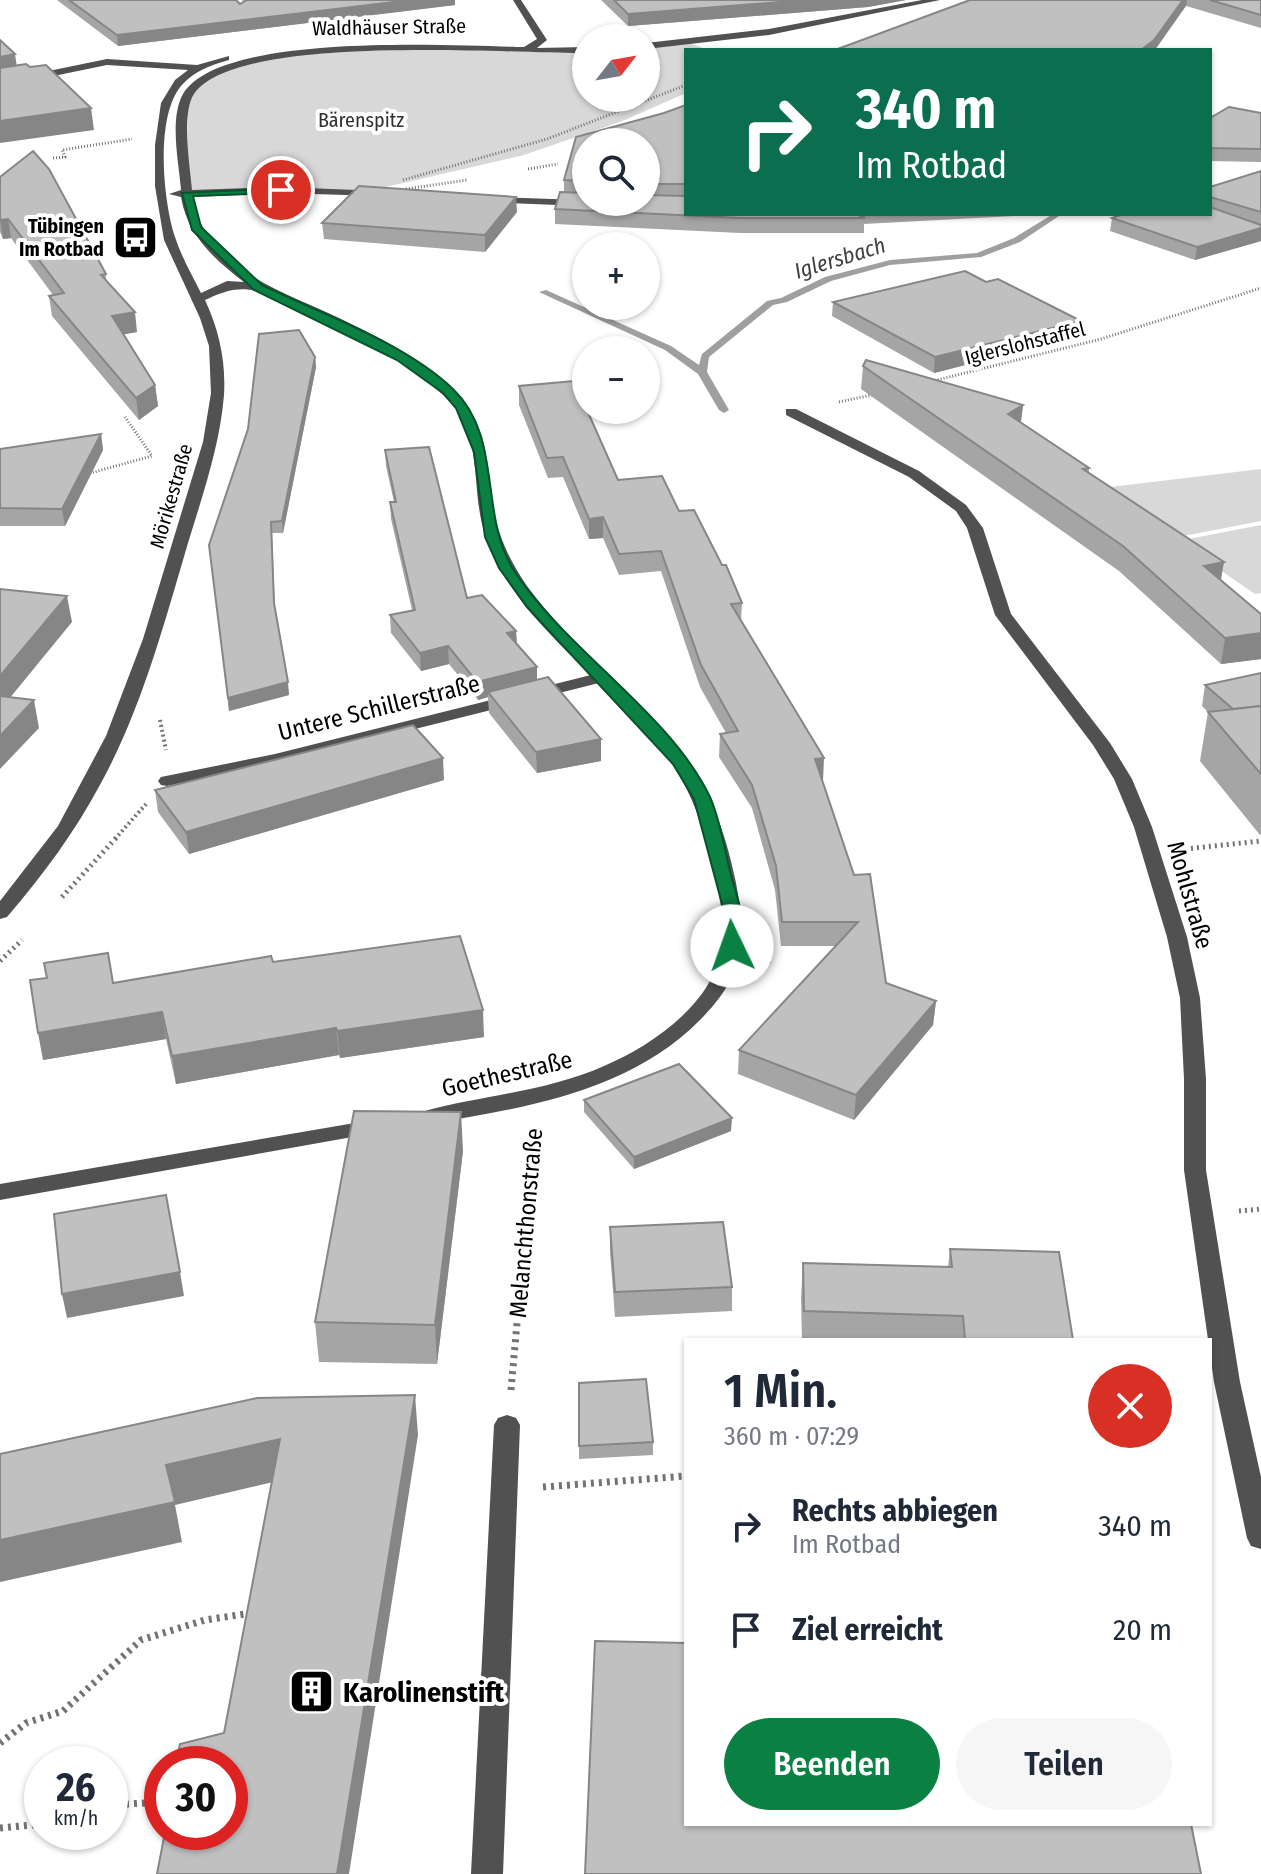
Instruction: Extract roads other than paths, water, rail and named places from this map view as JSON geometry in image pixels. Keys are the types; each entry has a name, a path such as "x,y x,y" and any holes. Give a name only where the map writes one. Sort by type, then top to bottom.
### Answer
{"street":[{"path":"517,0 541,33 542,40 525,51"},
{"path":"660,38 932,1"},
{"path":"660,45 723,38 932,1"},
{"path":"712,32 739,46"},
{"name":"Waldhäuser Straße","path":"194,68 234,55 321,44 572,47"},
{"path":"536,46 550,52"},
{"name":"Waldhäuser Straße","path":"219,71 262,59 323,51 572,50"},
{"path":"0,84 107,62 219,71"},
{"name":"Mörikestraße","path":"0,913 30,881 94,782 125,718 148,656 211,432 217,389 215,345 198,299 169,239 163,195 161,135 166,100 178,80 194,68"},
{"path":"187,193 183,112 191,88 219,71"},
{"path":"163,195 281,190 397,194"},
{"name":"Goethestraße","path":"0,1192 537,1096 593,1079 643,1057 688,1023 720,985 732,946 728,890 702,799 680,761 532,604 506,568 492,537 480,452 472,424 447,390 401,357 258,287 196,228 187,193"},
{"path":"471,199 572,203"},
{"name":"Goethestraße","path":"198,299 227,285 258,287"},
{"name":"Mohlstraße","path":"791,412 914,474 961,508 975,528 1003,615 1101,743 1123,779 1152,852 1190,998 1195,1079 1195,1170 1227,1382 1261,1538"},
{"name":"Untere Schillerstraße","path":"167,781 289,756 602,677"},
{"path":"487,1874 507,1425"}],"waterway":[{"name":"Iglersbach","path":"702,372 705,356 770,303 784,300 828,279 890,263 978,255 1017,240 1055,216"},
{"path":"543,292 668,348 702,372"},
{"name":"Iglersbach","path":"702,372 724,410"}],"place":[{"name":"Tübingen Im Rotbad","path":"135,237"},
{"name":"Karolinenstift","path":"312,1692"}],"park label":[{"name":"Bärenspitz","path":"361,120"}]}
